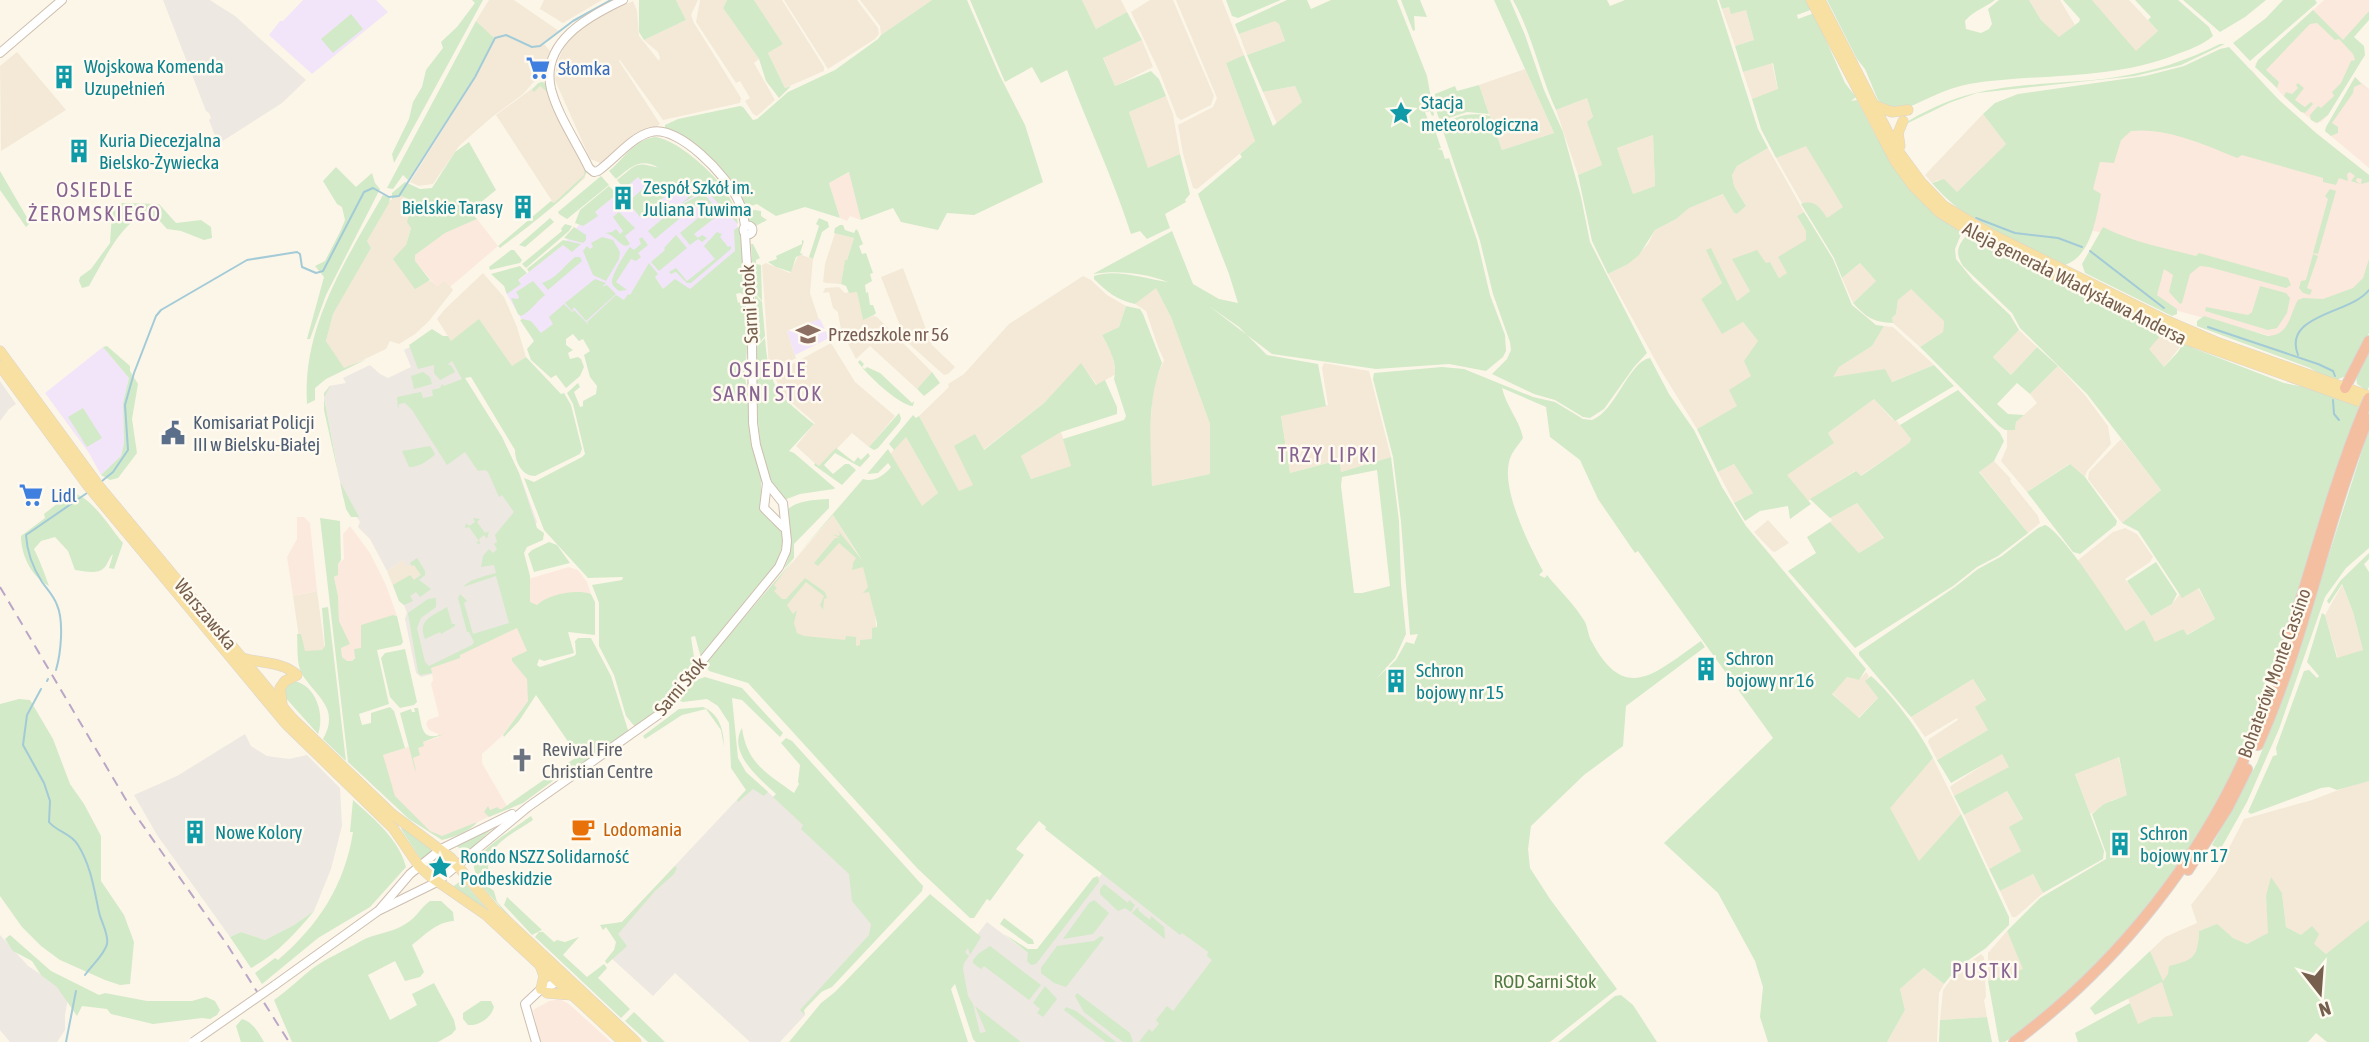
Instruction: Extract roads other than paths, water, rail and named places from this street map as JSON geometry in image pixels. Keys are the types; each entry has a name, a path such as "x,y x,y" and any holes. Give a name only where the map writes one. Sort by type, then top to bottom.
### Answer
{"highway":[{"path":"2343,392 2369,341"},
{"name":"Bohaterów Monte Cassino","path":"2026,1042 2085,991 2148,923 2200,853 2228,807 2260,741 2282,683 2352,461 2369,397"},
{"name":"Bohaterów Monte Cassino","path":"2014,1042 2081,985 2143,919 2169,887 2221,804 2253,739 2275,680 2345,459 2367,411"}],"main road":[{"name":"Aleja generała Władysława Andersa","path":"1811,0 1831,30 1906,163 1944,206 1991,234 2180,327 2343,392 2367,411"},
{"name":"Aleja generała Władysława Andersa","path":"1820,0 1831,30 1895,161 1913,186 1939,212 1987,242 2179,337 2343,392 2369,397"},
{"path":"1874,105 1888,112 1908,110"},
{"path":"1903,121 1898,137 1906,163"},
{"name":"Warszawska","path":"0,351 93,486 242,658 283,708 289,721"},
{"name":"Warszawska","path":"0,366 93,486 289,721 389,817 441,849 457,865"},
{"path":"242,658 282,666 295,672 297,675 285,681 280,688 283,708"},
{"name":"Warszawska","path":"389,817 419,866 437,882"},
{"path":"457,865 483,898 562,979 636,1042"},
{"path":"437,882 476,906 540,964 562,979 572,995 623,1042"},
{"path":"540,964 544,976 544,991 572,995"}],"street":[{"path":"0,53 62,0"},
{"name":"Sarni Potok","path":"623,0 587,19 568,33 555,55 550,83 556,102 589,168 594,172 638,138 659,131 681,139 715,170 735,194 746,228 753,423 767,483 767,499"},
{"name":"Sarni Potok","path":"767,483 776,496"},
{"path":"774,515 783,509 782,500 776,496 767,499 765,510 774,515 785,529"},
{"name":"Sarni Stok","path":"379,911 410,874 441,849 493,828 528,807 663,710 776,573 786,551 783,509"},
{"name":"Sarni Stok","path":"379,911 437,882 493,828"},
{"path":"410,874 413,863 411,855"},
{"path":"193,1042 379,911"},
{"path":"536,1042 525,1004 562,979"}],"waterway":[{"path":"102,481 113,472 128,450 125,405 134,373 156,316 161,310 247,260 297,252 300,254 302,267 316,273 323,271 364,192 373,188 389,197 399,196 475,77 495,38 506,35 532,47 540,46 573,21 611,0"},
{"path":"1976,218 2015,233 2058,238 2082,247"},
{"path":"2090,251 2164,308"},
{"path":"2298,355 2296,341 2300,331 2309,323 2348,305 2369,290"},
{"path":"2208,327 2318,364 2333,371 2335,376"},
{"path":"2333,400 2334,414 2339,420"},
{"path":"56,670 61,637 59,612 33,565 26,535 87,493"},
{"path":"41,689 27,715 23,745 44,783 50,801 49,822 75,841 86,861 107,936 104,952 85,975"},
{"path":"66,1042 76,991"}],"railway":[{"path":"0,587 132,810 228,946 289,1042"}],"place":[{"name":"Słomka","path":"538,68"},
{"name":"Wojskowa Komenda Uzupełnień","path":"64,77"},
{"name":"Stacja meteorologiczna","path":"1401,113"},
{"name":"Kuria Diecezjalna Bielsko-Żywiecka","path":"79,151"},
{"name":"Zespół Szkół im. Juliana Tuwima","path":"623,198"},
{"name":"Bielskie Tarasy","path":"523,207"},
{"name":"Przedszkole nr 56","path":"808,334"},
{"name":"Komisariat Policji III w Bielsku-Białej","path":"173,433"},
{"name":"Lidl","path":"31,495"},
{"name":"Schron bojowy nr 16","path":"1706,669"},
{"name":"Schron bojowy nr 15","path":"1396,681"},
{"name":"Revival Fire Christian Centre","path":"522,760"},
{"name":"Lodomania","path":"583,829"},
{"name":"Nowe Kolory","path":"195,832"},
{"name":"Schron bojowy nr 17","path":"2120,844"},
{"name":"Rondo NSZZ Solidarność Podbeskidzie","path":"440,867"}],"district":[{"name":"OSIEDLE ŻEROMSKIEGO","path":"95,201"},
{"name":"OSIEDLE SARNI STOK","path":"768,381"},
{"name":"TRZY LIPKI","path":"1328,454"},
{"name":"PUSTKI","path":"1986,970"}],"park label":[{"name":"ROD Sarni Stok","path":"1545,981"}]}
